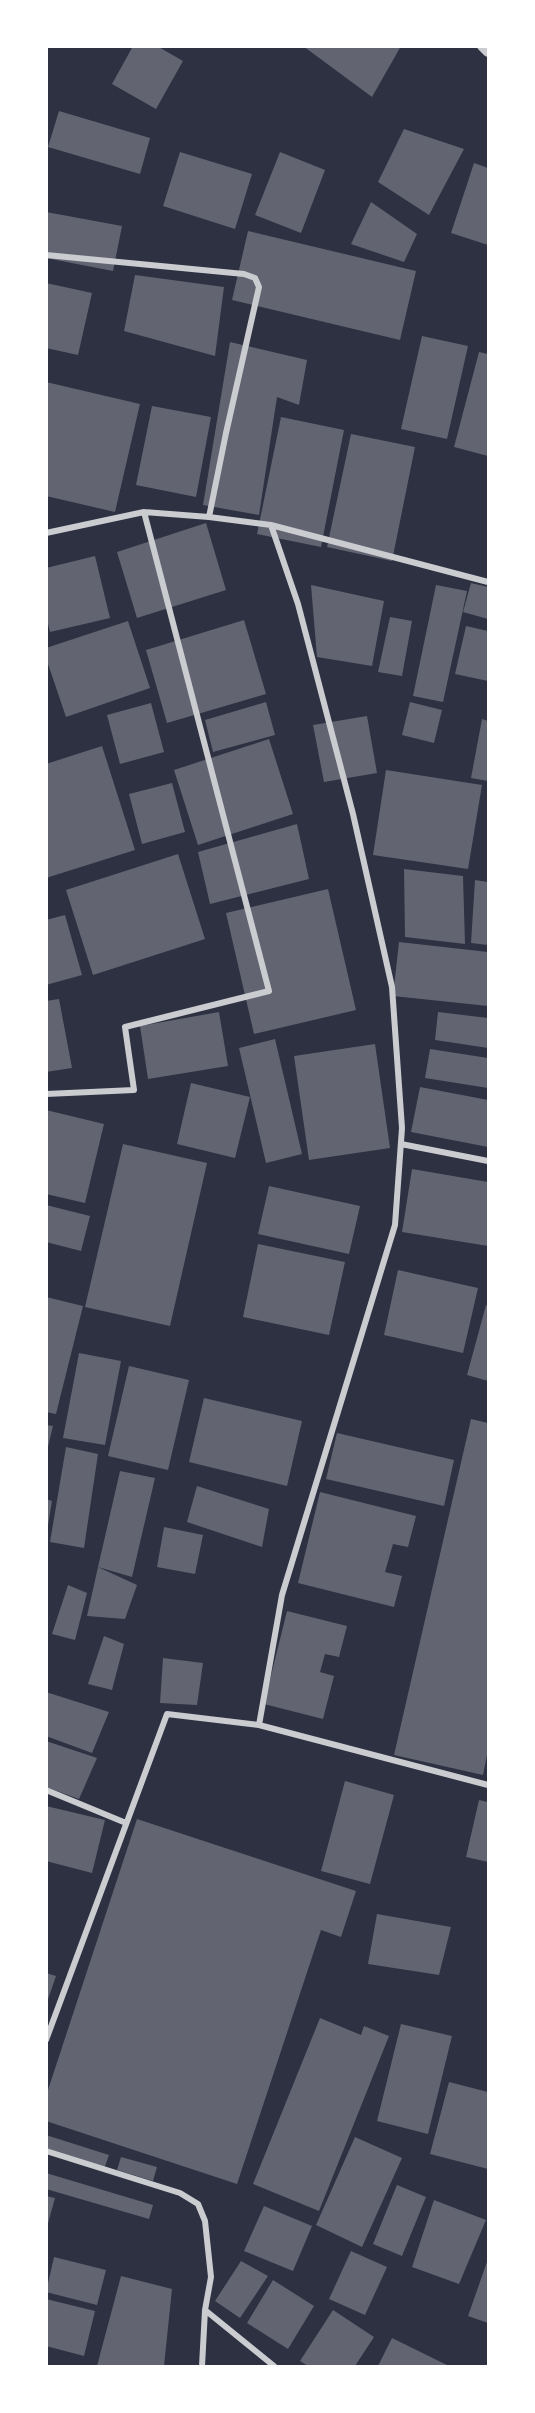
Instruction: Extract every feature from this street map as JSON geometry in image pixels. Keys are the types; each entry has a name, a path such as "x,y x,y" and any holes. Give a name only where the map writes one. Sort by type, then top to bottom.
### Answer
{"street":[{"path":"482,46 489,52"},
{"path":"46,255 233,272 255,278 260,287 209,518"},
{"path":"46,1095 134,1090 125,1027 269,991 144,512"},
{"path":"46,532 144,512 209,518 271,525 489,582"},
{"path":"259,1725 282,1595 395,1226 401,1144 392,987 353,814 298,604 271,525"},
{"path":"401,1144 489,1161"},
{"path":"46,2040 166,1714 259,1725 489,1785"},
{"path":"46,1790 126,1823"},
{"path":"46,2151 180,2193 198,2204 205,2221 211,2277 202,2367"},
{"path":"206,2310 274,2367"}],"building":[{"path":"133,46 157,46 183,61 156,109 112,84"},
{"path":"303,46 401,46 372,97"},
{"path":"59,111 150,138 140,174 48,147"},
{"path":"404,129 464,149 429,215 378,182"},
{"path":"180,152 252,174 235,229 163,206"},
{"path":"280,152 325,170 301,233 255,215"},
{"path":"474,163 488,168 488,245 451,233"},
{"path":"371,202 417,234 404,262 351,244"},
{"path":"46,212 122,226 113,271 46,258"},
{"path":"248,231 416,271 400,340 232,300"},
{"path":"135,275 224,287 215,356 124,331"},
{"path":"46,283 92,293 78,355 46,348"},
{"path":"422,336 468,346 447,439 401,429"},
{"path":"230,342 307,360 299,405 277,397 259,515 203,505"},
{"path":"479,352 488,354 488,456 454,447"},
{"path":"46,382 140,404 115,512 46,496"},
{"path":"152,406 211,417 196,497 136,485"},
{"path":"281,417 344,430 321,547 257,534"},
{"path":"351,434 415,447 392,561 327,547"},
{"path":"206,523 226,590 137,618 117,552"},
{"path":"95,556 110,618 50,632 46,615 46,568"},
{"path":"471,583 488,587 488,619 463,612"},
{"path":"311,585 384,601 372,666 317,657"},
{"path":"436,585 467,591 443,702 413,696"},
{"path":"390,617 412,621 402,676 378,672"},
{"path":"244,620 266,694 167,723 146,650"},
{"path":"128,621 150,688 66,717 46,658 46,648"},
{"path":"466,626 488,631 488,681 455,674"},
{"path":"266,702 275,735 213,752 205,720"},
{"path":"410,702 442,710 434,743 402,735"},
{"path":"151,703 164,752 120,764 107,715"},
{"path":"367,716 377,773 324,782 313,725"},
{"path":"482,719 488,721 488,781 471,778"},
{"path":"269,739 293,814 198,845 174,770"},
{"path":"102,746 135,850 46,878 46,764"},
{"path":"386,770 482,785 468,869 373,855"},
{"path":"172,783 185,832 142,844 129,794"},
{"path":"297,824 309,879 210,904 198,852"},
{"path":"178,854 205,939 93,975 66,890"},
{"path":"404,869 463,876 465,944 405,937"},
{"path":"475,880 488,882 488,945 471,943"},
{"path":"328,889 356,1010 254,1034 226,913"},
{"path":"65,915 82,975 46,985 46,920"},
{"path":"399,942 488,952 488,1006 393,996"},
{"path":"59,999 72,1068 46,1072 46,1001"},
{"path":"219,1012 228,1066 148,1079 140,1026"},
{"path":"438,1012 488,1018 488,1048 435,1040"},
{"path":"275,1039 302,1154 266,1163 239,1048"},
{"path":"375,1044 390,1148 309,1160 294,1056"},
{"path":"430,1049 488,1058 488,1088 425,1078"},
{"path":"191,1083 250,1097 235,1158 177,1144"},
{"path":"420,1087 488,1100 488,1147 411,1132"},
{"path":"46,1110 104,1124 85,1203 46,1194"},
{"path":"123,1144 207,1163 170,1326 85,1307"},
{"path":"412,1169 488,1182 488,1246 402,1232"},
{"path":"269,1186 360,1206 349,1254 258,1234"},
{"path":"46,1205 90,1216 81,1251 46,1242"},
{"path":"258,1244 345,1262 329,1335 243,1317"},
{"path":"398,1270 478,1288 463,1353 384,1335"},
{"path":"46,1297 83,1306 56,1414 46,1412"},
{"path":"486,1305 488,1306 488,1381 467,1375"},
{"path":"79,1353 121,1361 105,1445 63,1438"},
{"path":"129,1366 189,1380 168,1470 108,1456"},
{"path":"204,1398 302,1421 287,1486 189,1462"},
{"path":"471,1419 488,1423 488,1750 483,1775 394,1755"},
{"path":"46,1425 53,1426 47,1451 46,1451"},
{"path":"337,1433 454,1460 444,1506 326,1479"},
{"path":"66,1447 98,1454 84,1548 50,1542"},
{"path":"120,1471 155,1478 132,1577 98,1567"},
{"path":"197,1486 269,1509 262,1547 187,1522"},
{"path":"320,1492 416,1516 408,1547 393,1544 385,1572 402,1576 394,1607 298,1583"},
{"path":"46,1499 52,1501 48,1525 46,1525"},
{"path":"164,1527 203,1535 195,1574 157,1567"},
{"path":"98,1567 137,1585 125,1619 87,1616"},
{"path":"68,1585 87,1593 75,1640 52,1634"},
{"path":"287,1611 347,1626 339,1657 325,1654 320,1672 334,1676 323,1719 264,1704"},
{"path":"104,1636 124,1644 112,1690 88,1684"},
{"path":"163,1658 203,1663 197,1705 160,1703"},
{"path":"46,1692 109,1712 92,1753 46,1736"},
{"path":"46,1741 97,1758 79,1799 46,1787"},
{"path":"345,1781 394,1795 370,1884 321,1871"},
{"path":"479,1800 488,1802 488,1862 466,1857"},
{"path":"46,1806 105,1820 92,1873 46,1861"},
{"path":"137,1819 356,1891 341,1937 321,1930 237,2184 46,2121 46,2096"},
{"path":"377,1914 451,1927 439,1975 368,1964"},
{"path":"46,1973 56,1976 47,2002 46,2002"},
{"path":"320,2018 361,2035 364,2026 389,2036 319,2211 253,2184"},
{"path":"401,2024 452,2036 428,2134 377,2121"},
{"path":"449,2082 488,2092 488,2169 430,2154"},
{"path":"46,2135 109,2155 104,2169 46,2151"},
{"path":"355,2137 402,2158 362,2247 316,2225"},
{"path":"121,2157 157,2167 153,2181 117,2170"},
{"path":"46,2173 153,2205 149,2219 46,2189"},
{"path":"397,2185 426,2197 402,2256 373,2244"},
{"path":"46,2196 55,2198 47,2227 46,2226"},
{"path":"434,2200 486,2220 459,2284 412,2267"},
{"path":"264,2206 312,2226 293,2271 244,2251"},
{"path":"351,2251 387,2267 365,2315 329,2299"},
{"path":"54,2257 106,2270 97,2305 46,2292"},
{"path":"488,2259 488,2323 468,2316"},
{"path":"241,2261 268,2276 240,2318 215,2301"},
{"path":"121,2276 172,2289 164,2366 97,2366"},
{"path":"273,2280 314,2306 288,2349 247,2323"},
{"path":"46,2299 95,2311 84,2356 46,2346"},
{"path":"333,2310 374,2337 355,2366 308,2366 300,2361"},
{"path":"392,2338 449,2366 378,2366"}]}
